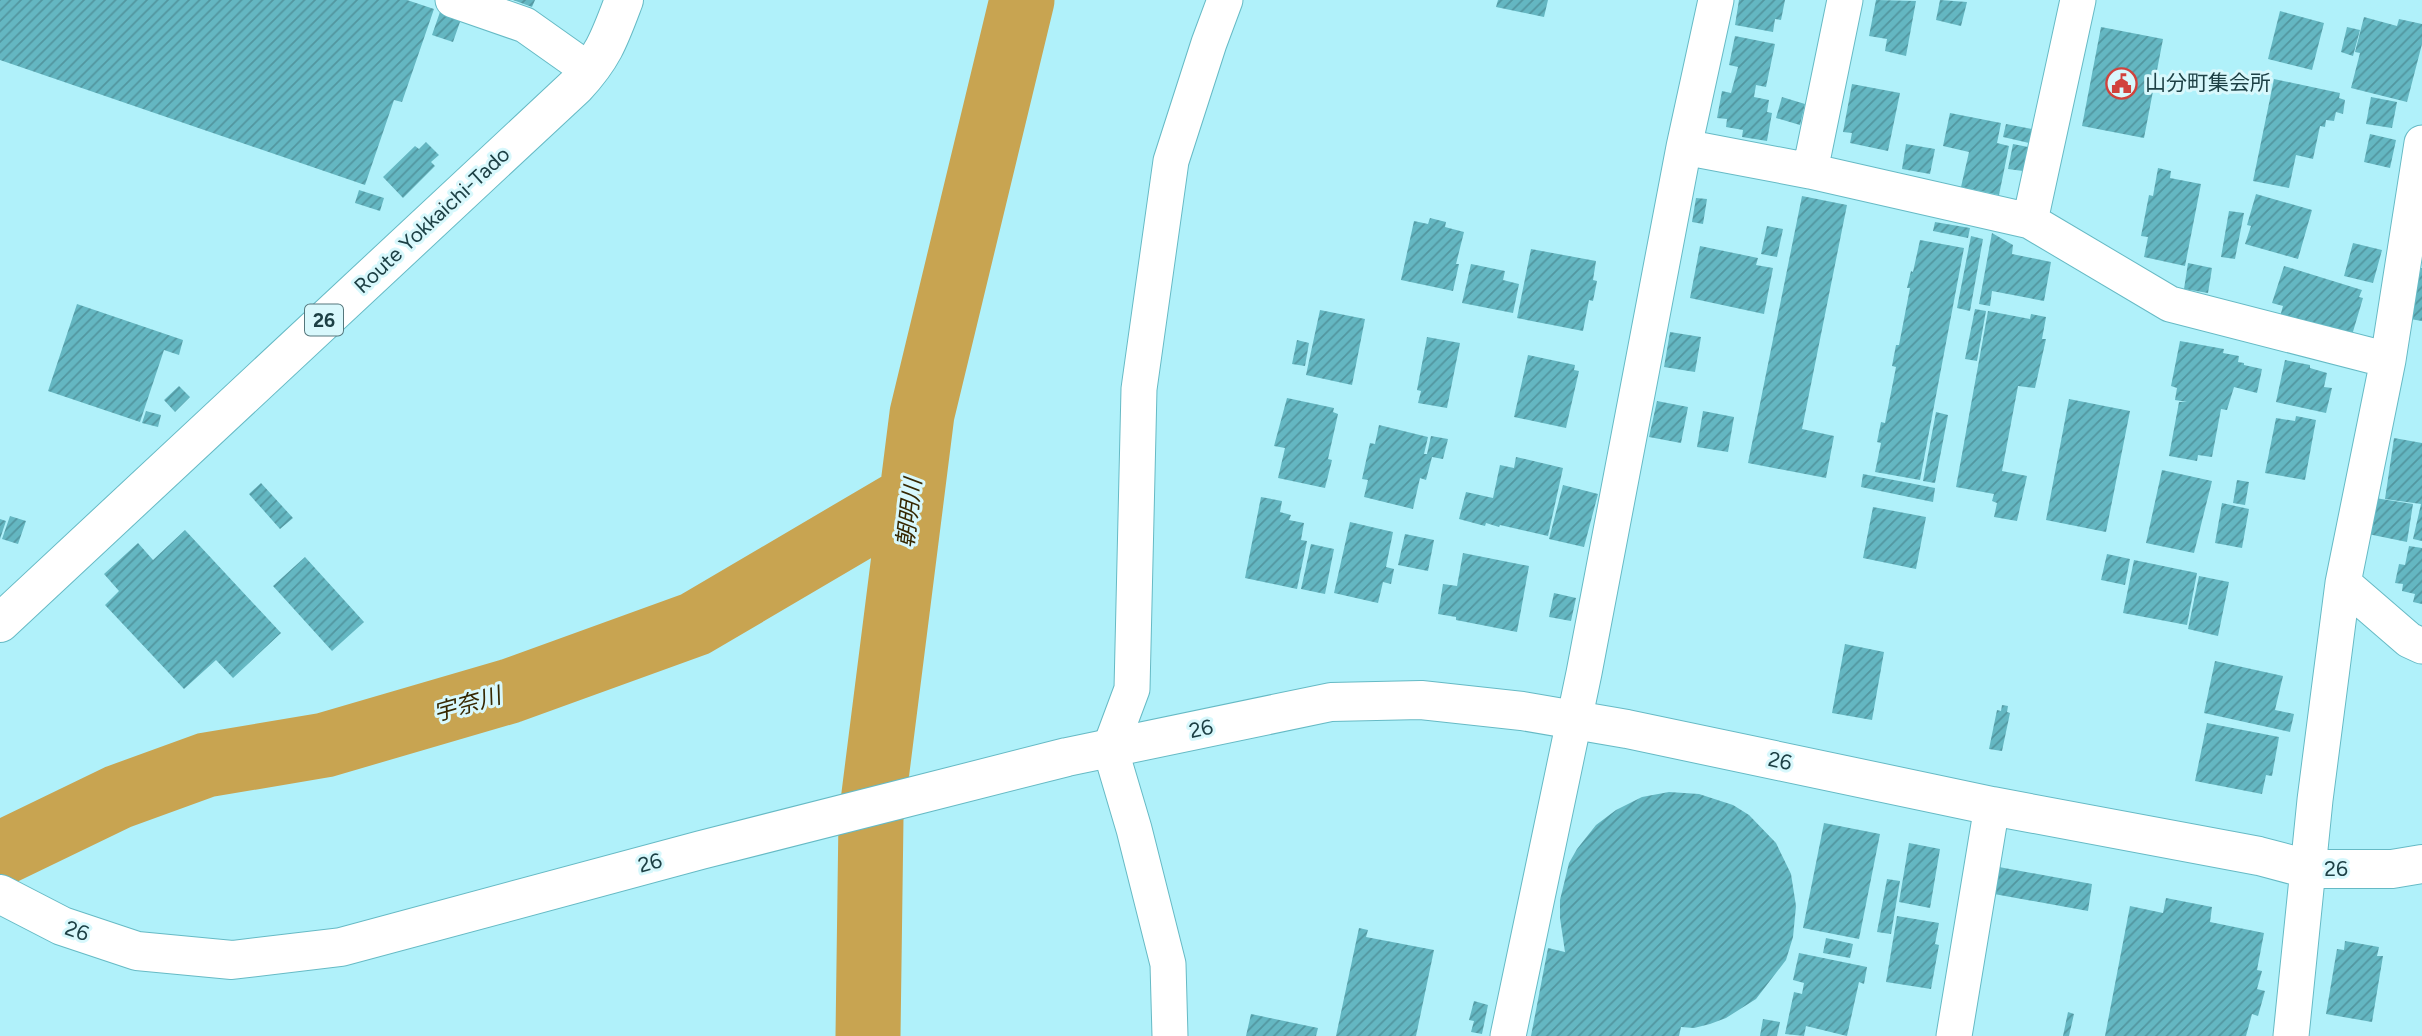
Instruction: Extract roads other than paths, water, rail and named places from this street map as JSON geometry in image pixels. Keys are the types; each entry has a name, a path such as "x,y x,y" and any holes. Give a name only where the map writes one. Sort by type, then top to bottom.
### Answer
{"street":[{"path":"453,0 525,25 590,71"},
{"name":"Route Yokkaichi-Tado","path":"0,622 590,71 608,45 624,0"},
{"path":"1170,1036 1168,964 1134,829 1110,748 1132,689 1139,389 1171,161 1225,0"},
{"path":"1508,1036 1575,720 1684,147 1716,0"},
{"path":"1810,171 1845,0"},
{"path":"2030,221 2078,0"},
{"path":"2291,1036 2315,800 2343,583 2388,360 2422,143"},
{"path":"1684,147 1810,171 2030,221 2170,304 2388,360"},
{"path":"2343,583 2409,640 2422,646"},
{"name":"26","path":"0,894 62,926 137,951 232,960 341,947 701,850 1067,757 1331,702 1421,700 1522,711 1627,729 1992,806 2259,856 2308,869 2392,869 2422,864"},
{"path":"1954,1036 1992,806"}],"waterway":[{"name":"朝明川","path":"868,1036 871,818 922,414 1022,0"},
{"name":"宇奈川","path":"0,854 118,797 206,765 325,745 510,691 695,624 911,497"}],"place":[{"name":"山分町集会所","path":"2122,83"}]}
